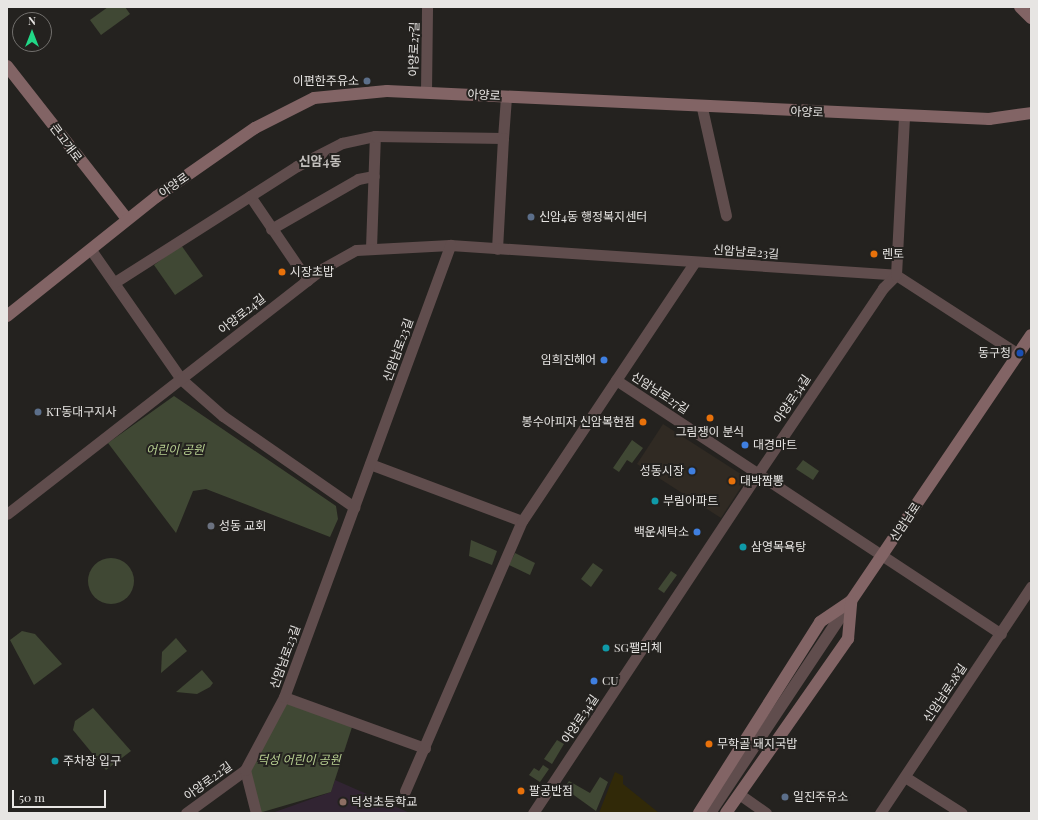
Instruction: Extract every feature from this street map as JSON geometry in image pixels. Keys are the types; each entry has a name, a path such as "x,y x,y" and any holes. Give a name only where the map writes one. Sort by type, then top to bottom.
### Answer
{"main road":[{"path":"1020,7 1031,18"},
{"name":"큰고개로","path":"7,66 127,219"},
{"name":"아양로","path":"7,316 91,250 127,219 286,110 314,98 343,93 426,92 702,108 989,119 1031,113"},
{"name":"신암남로","path":"851,601 1031,335"},
{"path":"726,813 848,639 851,601"},
{"path":"699,813 820,622 851,601"}],"street":[{"name":"아양로27길","path":"426,92 427,7"},
{"path":"497,249 506,97"},
{"path":"702,108 726,215"},
{"path":"896,274 904,116"},
{"path":"115,282 296,166 342,143 375,136 504,138"},
{"path":"371,248 375,136"},
{"path":"271,229 358,178 374,176"},
{"path":"250,196 307,280"},
{"name":"신암남로23길","path":"320,270 356,250 371,248 450,245 896,274 1018,354"},
{"name":"신암남로23길","path":"245,770 284,697 450,245"},
{"path":"91,250 115,282 181,379 223,416 354,507"},
{"path":"616,380 695,262"},
{"name":"아양로24길","path":"7,514 320,270"},
{"name":"아양로34길","path":"533,813 759,472 883,288 896,274"},
{"name":"신암남로27길","path":"405,791 425,748 476,621 522,521 616,380 759,472 882,557 1001,634"},
{"path":"370,464 522,521"},
{"name":"신암남로28길","path":"880,813 1031,587"},
{"name":"신암남로","path":"710,813 851,601"},
{"path":"284,697 425,748"},
{"path":"245,770 256,813"},
{"name":"아양로22길","path":"186,813 245,770"},
{"path":"904,776 962,813"},
{"path":"739,794 766,813"}],"shaded area":[{"name":"성동시장","path":"663,424 747,478 721,518 637,464"},
{"name":"덕성초등학교","path":"335,780 410,813 272,813 331,792"}],"green space":[{"path":"108,7 125,7 130,14 101,35 90,20"},
{"path":"181,245 203,276 175,295 154,265"},
{"name":"어린이 공원","path":"174,396 336,506 338,519 330,537 206,489 193,491 176,533 108,443"},
{"path":"632,440 643,448 632,463 627,460 619,472 613,468"},
{"path":"803,460 819,471 813,480 796,469"},
{"path":"471,540 497,551 492,565 469,556"},
{"path":"515,553 535,563 530,575 509,565"},
{"path":"107,558 115,558 124,562 130,568 134,581 130,594 124,600 115,604 107,604 98,600 92,594 88,585 88,577 92,568 98,562"},
{"path":"593,563 603,570 591,587 581,579"},
{"path":"671,571 677,575 664,593 658,589"},
{"path":"22,631 35,634 62,664 34,685 10,640"},
{"path":"176,638 187,651 161,673 162,652"},
{"path":"202,670 213,683 210,687 197,694 176,692"},
{"name":"덕성 어린이 공원","path":"286,700 353,724 331,792 259,813 248,770"},
{"path":"93,708 131,751 106,770 73,730 75,721"},
{"path":"557,740 564,744 552,764 544,759"},
{"path":"543,765 549,769 540,782 529,775 534,768 539,771"},
{"path":"600,777 608,782 596,811 564,788 569,781 590,793"}],"sand":[{"path":"615,772 623,776 623,784 659,813 599,813"}],"place":[{"name":"이편한주유소","path":"367,81"},
{"name":"신암4동 행정복지센터","path":"531,217"},
{"name":"렌토","path":"874,254"},
{"name":"시장초밥","path":"282,272"},
{"name":"동구청","path":"1020,353"},
{"name":"임희진헤어","path":"604,360"},
{"name":"KT동대구지사","path":"38,412"},
{"name":"그림쟁이 분식","path":"710,418"},
{"name":"봉수아피자 신암복현점","path":"643,422"},
{"name":"대경마트","path":"745,445"},
{"name":"성동시장","path":"692,471"},
{"name":"대박짬뽕","path":"732,481"},
{"name":"부림아파트","path":"655,501"},
{"name":"성동 교회","path":"211,526"},
{"name":"백운세탁소","path":"697,532"},
{"name":"삼영목욕탕","path":"743,547"},
{"name":"SG팰리체","path":"606,648"},
{"name":"CU","path":"594,681"},
{"name":"무학골 돼지국밥","path":"709,744"},
{"name":"주차장 입구","path":"55,761"},
{"name":"팔공반점","path":"521,791"},
{"name":"일진주유소","path":"785,797"},
{"name":"덕성초등학교","path":"343,802"}],"district":[{"name":"신암4동","path":"320,161"}]}
